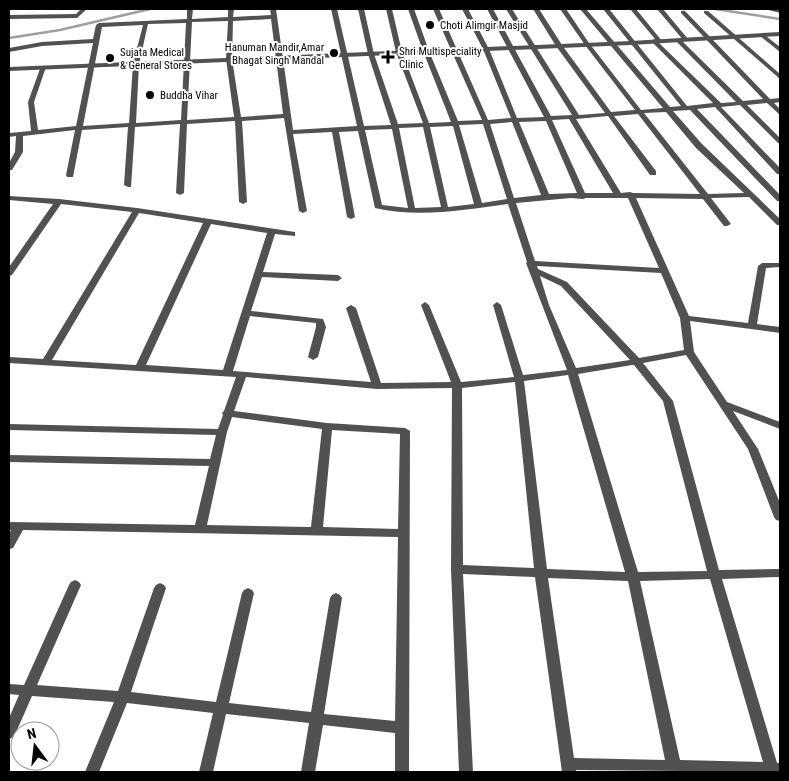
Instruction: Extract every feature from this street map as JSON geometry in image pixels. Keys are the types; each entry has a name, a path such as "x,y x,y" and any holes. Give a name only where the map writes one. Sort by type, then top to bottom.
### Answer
{"street":[{"path":"17,17 24,9"},
{"path":"48,17 55,9"},
{"path":"9,17 78,16 84,9"},
{"path":"180,192 190,9"},
{"path":"232,9 229,59 238,119 243,202"},
{"path":"273,9 287,116 304,211"},
{"path":"334,9 343,55 362,127 376,203 384,209 446,209 546,197 630,194 704,198 750,195"},
{"path":"361,9 371,54 395,125 412,210"},
{"path":"389,9 399,52 426,123 446,209"},
{"path":"411,9 455,122 478,204"},
{"path":"436,9 485,120 532,266 572,372 633,577 675,770"},
{"path":"464,9 486,48 546,197"},
{"path":"490,9 548,118 583,197"},
{"path":"509,9 618,195"},
{"path":"536,9 559,46 653,173"},
{"path":"564,9 587,44 640,111 704,198 726,224"},
{"path":"583,9 699,146 780,223"},
{"path":"606,9 631,43 688,107 780,198"},
{"path":"633,9 657,41 780,172"},
{"path":"660,9 686,40"},
{"path":"768,9 780,10"},
{"path":"683,12 780,113"},
{"path":"706,12 737,37 780,77"},
{"path":"70,175 99,25 189,19 273,17"},
{"path":"128,185 136,64 146,22"},
{"path":"9,69 631,43 780,34"},
{"path":"762,35 780,50"},
{"path":"678,40 780,142"},
{"path":"9,50 42,44 95,41"},
{"path":"35,133 31,102 43,67"},
{"path":"290,132 426,123 574,117 780,100"},
{"path":"9,135 132,124 287,116"},
{"path":"335,129 351,217"},
{"path":"9,168 19,152 20,134"},
{"path":"630,194 685,318 689,352 753,449 780,517"},
{"path":"9,198 59,201 137,210 292,234"},
{"path":"9,273 59,201"},
{"path":"45,363 137,210"},
{"path":"140,367 208,221"},
{"path":"227,373 272,231"},
{"path":"752,327 762,266 780,265"},
{"path":"532,266 664,271"},
{"path":"497,305 519,378 541,573 569,768 775,770 714,573 668,401 637,362 564,284 532,266"},
{"path":"259,274 338,278"},
{"path":"425,305 457,385 457,569 466,772"},
{"path":"351,308 377,386"},
{"path":"246,313 320,321 321,328 313,357"},
{"path":"685,318 780,330"},
{"path":"9,360 242,374 377,386 457,385 572,372 689,352"},
{"path":"200,529 227,413 242,374"},
{"path":"723,403 780,426"},
{"path":"227,413 327,426 405,431 402,772"},
{"path":"317,530 327,426"},
{"path":"9,427 222,432"},
{"path":"9,458 216,463"},
{"path":"9,544 14,526 404,532"},
{"path":"457,569 633,577 780,572"},
{"path":"9,733 75,586"},
{"path":"92,772 123,697 160,588"},
{"path":"206,772 248,593"},
{"path":"308,772 336,598"},
{"path":"9,689 123,697 222,710 402,728"}],"waterway":[{"path":"9,38 60,30 150,9"},
{"path":"715,9 780,19"}],"place":[{"name":"Choti Alimgir Masjid","path":"430,25"},
{"name":"Hanuman Mandir,Amar Bhagat Singh Mandal","path":"334,53"},
{"name":"Shri Multispeciality Clinic","path":"388,57"},
{"name":"Sujata Medical & General Stores","path":"110,58"},
{"name":"Buddha Vihar","path":"150,95"}]}
